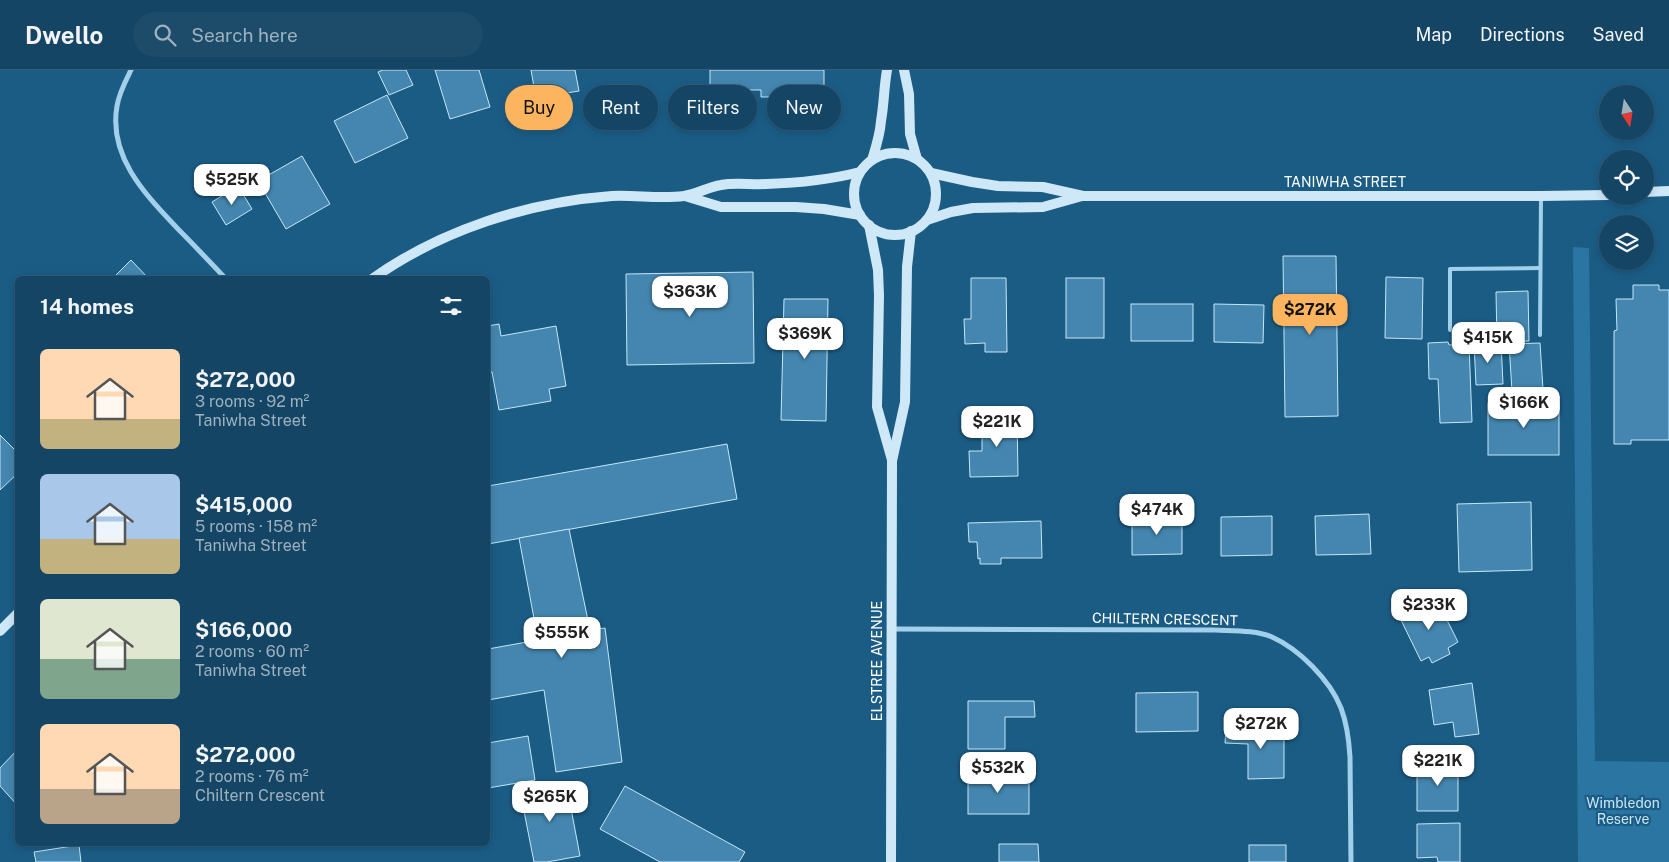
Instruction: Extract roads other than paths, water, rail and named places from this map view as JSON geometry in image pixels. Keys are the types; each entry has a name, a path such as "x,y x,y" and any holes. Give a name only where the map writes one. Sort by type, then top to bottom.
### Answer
{"main road":[{"path":"872,160 882,119 883,94 887,70"},
{"path":"904,70 909,94 910,134 917,159"},
{"path":"883,154 907,154 917,159 931,173 936,197 933,209 927,220 911,231 900,234 878,232 869,226 855,205 854,194 855,183 860,172 872,160 883,154"},
{"path":"377,276 444,238 478,224 543,206 595,198 685,196 722,184 801,182 835,178 860,172"},
{"name":"TANIWHA STREET","path":"931,173 998,186 1043,186 1083,196 1541,196 1599,194"},
{"path":"1654,192 1669,191"},
{"path":"685,196 721,207 796,207 860,215"},
{"name":"TANIWHA STREET","path":"927,220 951,212 973,208 1043,207 1083,196"},
{"name":"ELSTREE AVENUE","path":"869,226 878,270 877,407 892,461"},
{"name":"ELSTREE AVENUE","path":"891,862 892,461 905,402 907,267 911,231"},
{"path":"0,631 15,617"}],"street":[{"path":"131,70 120,91 117,108 119,144 125,160 132,175 146,195 223,276"},
{"name":"CHILTERN CRESCENT","path":"891,629 1215,630 1247,632 1271,637 1300,654 1314,667 1341,708 1349,740 1351,862"}],"lane":[{"path":"1540,335 1541,196"},
{"path":"1450,330 1450,269 1540,268"}],"park label":[{"name":"Wimbledon Reserve","path":"1623,812"}]}
